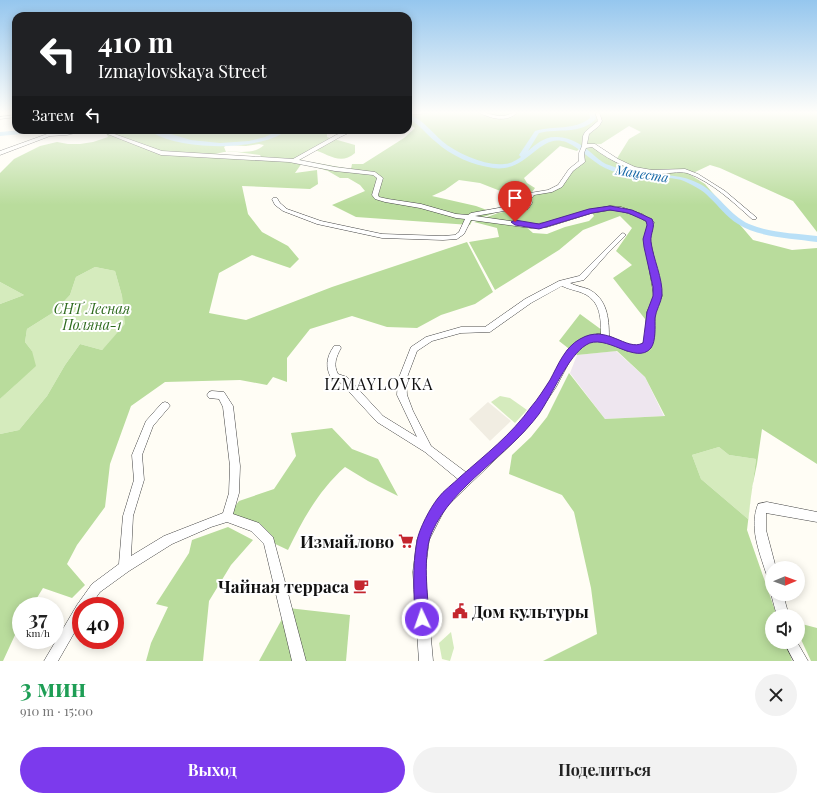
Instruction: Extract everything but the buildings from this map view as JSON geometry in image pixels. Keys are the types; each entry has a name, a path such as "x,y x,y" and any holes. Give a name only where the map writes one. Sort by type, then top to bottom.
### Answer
{"street":[{"path":"0,153 28,143"},
{"path":"132,143 161,153 292,161 335,169 375,174 380,178 375,194 377,198 384,201 421,206 467,217 502,220 539,227 591,211 610,208 629,211 649,220 650,225 647,239 658,296 651,312 650,336 647,346 643,349 627,348 605,338 597,337 584,341 571,351 553,384 535,411 519,431 442,502 426,530 423,540 420,572 423,635 426,661"},
{"path":"292,161 310,154 327,143"},
{"path":"467,217 504,209 526,208 529,203 528,199 532,194 550,191 560,186 571,170 582,162 580,154 584,143"},
{"path":"583,148 593,145 604,155 636,169 660,172 683,171 693,174 718,189 754,218"},
{"path":"275,199 280,207 285,210 319,223 382,236 457,237 462,233 467,217"},
{"path":"428,450 402,395 402,380 414,349 429,339 461,330 487,330 528,301 562,283 581,278 623,235"},
{"path":"562,283 589,292 597,299 604,313 605,338"},
{"path":"337,348 331,357 330,364 335,377 344,380 380,419 428,450 466,479"},
{"path":"212,395 221,395 228,406 235,466 234,493 227,517"},
{"path":"125,567 128,516 139,480 137,455 149,424 165,406"},
{"path":"769,561 759,523 760,511 762,508 767,507 817,517"},
{"path":"90,597 96,588 125,567 168,540 227,517 255,527 269,541 299,661"},
{"path":"51,661 72,625"},
{"path":"794,649 801,661"}],"shaded area":[{"path":"616,351 645,377 664,416 605,419 570,373 577,355"},
{"path":"488,402 511,421 490,441 469,419"}],"green space":[{"path":"53,143 347,143 355,145 355,153 344,159 334,158 312,149 301,156 302,163 295,173 317,170 318,184 310,189 242,186 248,214 262,232 288,246 299,259 290,268 252,255 219,273 209,313 246,320 332,287 467,242 493,292 475,304 441,315 417,328 387,327 352,316 310,329 287,358 287,382 273,377 267,385 240,380 165,382 131,406 110,464 105,507 77,545 67,564 85,585 72,598 43,588 38,597 12,597 12,642 3,661 0,661 0,434 19,430 47,396 65,365 80,344 102,350 125,324 122,296 115,271 95,267 76,277 70,295 54,312 27,329 25,342 32,351 36,366 0,399 0,304 24,295 0,282 0,173 14,159 40,146","holes":["259,144 264,145 256,150 237,152 260,155 262,158 211,155 226,152 224,147 227,145 246,146"]},
{"path":"396,143 603,143 583,145 577,151 560,146 524,178 527,183 535,188 526,201 480,183 459,180 445,190 432,196 476,206 495,213 472,221 470,225 356,217 332,205 365,191 360,185 348,178 340,178 328,171 309,165 311,162 351,169 352,164 363,164"},
{"path":"627,143 817,143 817,232 793,201 720,168 710,165 693,173 659,171 636,168 616,160"},
{"path":"587,146 592,146 615,162 635,170 686,172 705,184 753,240 792,250 817,248 817,464 762,429 752,486 756,459 729,455 719,447 692,455 701,479 748,519 751,497 747,530 765,582 765,601 772,601 775,609 765,609 765,649 788,649 792,661 543,661 597,634 591,588 574,512 562,495 509,474 512,455 531,437 547,417 569,373 605,419 665,416 645,377 617,351 577,355 559,341 580,314 621,344 642,347 645,340 645,319 613,278 632,265 616,251 632,228 620,216 583,230 559,250 495,290 469,242 499,237 497,228 474,222 498,213 529,208 529,202 532,195 559,187 583,159 582,151","holes":["591,211 594,216 589,221 565,227 547,234 533,233 525,226 557,222"]},
{"name":"СНТ Лесная Поляна-1","path":"95,267 115,271 122,296 126,324 102,350 80,344 65,365 47,396 19,430 0,434 0,399 15,385 32,351 25,342 27,329 54,312 70,295 76,277"},
{"path":"0,282 24,295 0,304"},
{"path":"500,396 510,398 527,410 515,423 491,402"},
{"path":"332,428 352,449 378,459 398,496 368,481 345,467 319,495 288,550 269,541 255,527 227,517 239,501 274,489 296,456 291,433"},
{"path":"719,447 729,455 756,459 748,519 701,479 692,455"},
{"path":"228,527 253,540 231,565 209,601 203,661 146,661 151,643 168,607 156,604 189,553 192,540"},
{"path":"288,608 350,615 346,661 259,661"},
{"path":"805,625 817,628 817,661 811,661 805,648"},
{"path":"451,632 454,648 450,661 442,659 439,643"}],"waterway":[{"name":"Мацеста","path":"197,143 220,145 250,143"},
{"name":"Мацеста","path":"440,143 460,155 480,163 493,166 505,166 515,163 524,158 542,143"},
{"path":"522,155 530,143"},
{"name":"Мацеста","path":"572,143 604,166 633,174 677,177 692,182 711,194 731,215 745,225 771,233 817,239"}],"place":[{"name":"Измайлово","path":"406,541"},
{"name":"Чайная терраса","path":"361,586"},
{"name":"Дом культуры","path":"460,611"}],"district":[{"name":"IZMAYLOVKA","path":"379,383"}],"route":[{"path":"422,619 420,572 423,540 426,530 442,502 519,431 535,411 553,384 571,351 584,341 597,337 605,338 627,348 643,349 647,346 650,336 651,312 658,296 647,239 651,222 649,220 629,211 610,208 591,211 539,227 515,222"}]}
